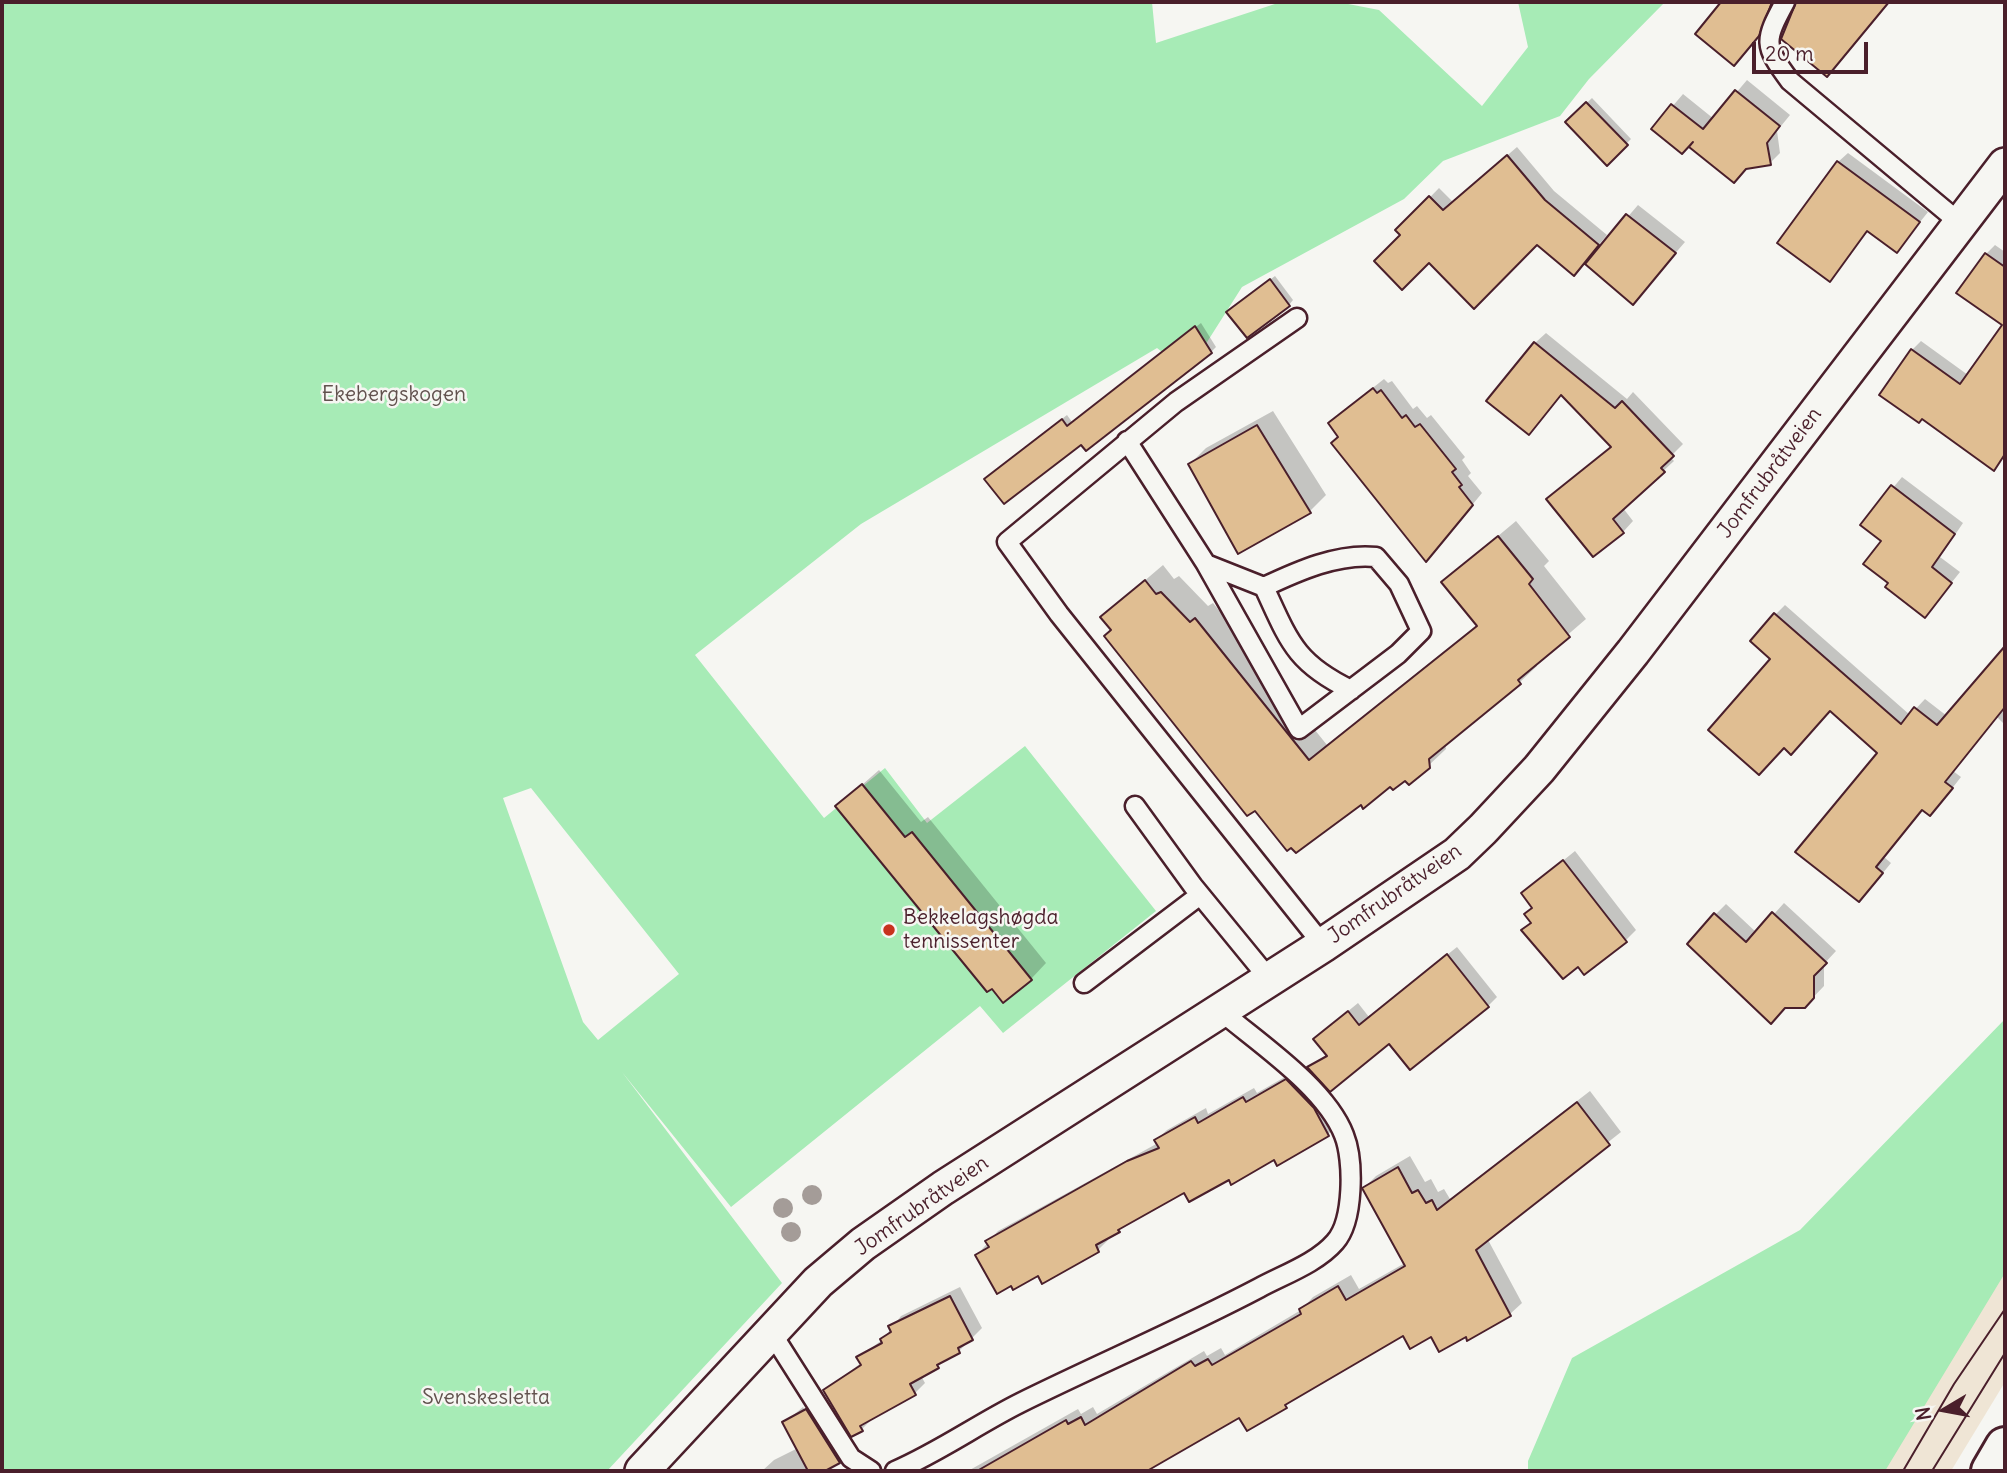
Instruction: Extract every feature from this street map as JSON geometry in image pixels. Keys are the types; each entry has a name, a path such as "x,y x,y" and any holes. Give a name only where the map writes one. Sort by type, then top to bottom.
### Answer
{"main road":[{"path":"1990,1471 2005,1447"}],"street":[{"name":"Jomfrubråtveien","path":"642,1471 818,1282 863,1244 1115,1077 1323,946 1457,854 1539,769 1750,503 2005,165"}],"lane":[{"path":"1785,2 1768,34 1767,44 1771,55 1790,81 1960,223"},
{"path":"1297,318 1176,402 1007,542 1059,614 1323,946"},
{"path":"1127,441 1206,564 1299,729 1398,654 1421,631 1399,584 1376,557 1358,555 1301,570 1264,587"},
{"path":"1206,564 1264,587 1298,654 1319,675 1351,690"},
{"path":"1135,806 1200,895 1270,980"},
{"path":"1084,983 1200,895"},
{"path":"895,1471 1019,1404 1192,1323 1307,1263 1335,1242 1344,1228 1350,1198 1349,1153 1344,1134 1313,1090 1222,1012"},
{"path":"771,1332 851,1458 871,1471"}],"shaded area":[{"path":"2005,1261 2005,1382 1951,1471 1856,1471"}],"green space":[{"name":"Ekebergskogen","path":"2,2 1152,2 1156,43 1281,2 1338,2 1379,10 1482,106 1528,47 1518,2 1665,2 1589,79 1560,116 1443,161 1404,199 1242,287 1188,372 1157,348 861,524 695,655 824,818 885,768 927,823 1025,746 1156,911 1003,1033 980,1006 731,1207 622,1072 782,1283 607,1471 2,1471","holes":["531,788 679,974 598,1040 583,1022 503,798"]},
{"path":"2005,1019 2005,1273 1885,1471 1528,1471 1528,1461 1572,1358 1800,1230"}],"building":[{"path":"1721,2 1772,2 1759,36 1734,66 1695,34"},
{"path":"1796,2 1889,2 1827,77 1781,39"},
{"path":"1735,90 1780,126 1767,143 1771,165 1746,169 1734,183 1689,147 1693,142 1682,154 1651,129 1671,104 1703,129"},
{"path":"1586,102 1628,145 1607,166 1565,122"},
{"path":"1507,155 1545,200 1599,245 1574,276 1537,245 1474,309 1429,263 1402,290 1374,261 1400,235 1395,230 1429,196 1443,210"},
{"path":"1837,161 1920,222 1897,253 1867,231 1830,282 1777,243"},
{"path":"1626,214 1676,253 1633,305 1585,264"},
{"path":"1985,253 2005,267 2005,454 1994,471 1922,419 1919,423 1879,395 1911,349 1960,384 2002,325 1956,293"},
{"path":"1270,279 1290,306 1247,338 1226,312"},
{"path":"1195,326 1212,353 1086,451 1081,445 1004,504 984,479 1062,419 1067,426"},
{"path":"1534,342 1615,408 1622,401 1674,456 1661,468 1665,472 1613,519 1624,533 1593,557 1546,499 1611,447 1561,395 1529,435 1486,401"},
{"path":"1373,388 1377,393 1381,390 1402,418 1406,415 1415,427 1420,424 1456,469 1452,472 1462,485 1459,487 1473,505 1426,562 1331,443 1338,437 1328,423"},
{"path":"1257,425 1311,513 1238,554 1188,464"},
{"path":"1891,485 1955,534 1932,567 1952,583 1925,618 1885,587 1888,583 1863,564 1881,541 1860,525"},
{"path":"1498,536 1533,579 1529,584 1570,637 1518,680 1521,684 1429,759 1430,768 1409,785 1405,781 1393,790 1390,787 1363,809 1361,805 1296,853 1291,848 1287,851 1255,811 1247,816 1104,636 1111,630 1100,617 1145,580 1156,594 1161,592 1190,622 1195,618 1309,760 1477,626 1441,582"},
{"path":"1774,613 1901,724 1914,707 1937,725 2005,646 2005,707 1945,782 1953,788 1930,816 1922,810 1876,867 1883,873 1859,902 1795,852 1877,753 1830,711 1791,755 1784,748 1759,775 1708,730 1770,659 1750,641"},
{"path":"862,784 905,837 912,832 1032,980 1003,1003 992,989 987,992 835,806"},
{"path":"1563,860 1627,942 1584,975 1578,967 1563,979 1521,930 1531,923 1524,914 1532,908 1521,893"},
{"path":"1772,912 1827,963 1814,976 1814,998 1805,1008 1785,1008 1771,1024 1687,944 1714,913 1746,942"},
{"path":"1447,954 1489,1007 1410,1070 1389,1044 1330,1092 1307,1067 1327,1056 1313,1039 1348,1011 1359,1025"},
{"path":"1286,1079 1314,1108 1329,1136 1277,1166 1274,1160 1231,1185 1229,1180 1189,1202 1184,1193 1118,1230 1120,1232 1096,1245 1099,1252 1042,1284 1038,1276 1013,1290 1011,1286 997,1294 975,1255 989,1247 985,1241 1127,1161 1159,1148 1154,1140 1195,1117 1198,1123 1243,1097 1246,1102"},
{"path":"1577,1102 1610,1145 1476,1250 1511,1316 1467,1341 1466,1337 1439,1352 1431,1337 1410,1349 1403,1336 1285,1405 1287,1408 1247,1431 1239,1418 1147,1471 977,1471 1066,1420 1068,1424 1081,1417 1085,1425 1191,1361 1195,1366 1208,1359 1212,1365 1301,1314 1299,1309 1338,1286 1346,1300 1405,1266 1362,1188 1398,1167 1412,1193 1418,1190 1426,1203 1432,1200 1437,1210"},
{"path":"950,1296 973,1340 958,1348 960,1353 937,1365 939,1368 910,1384 916,1395 860,1426 863,1431 851,1437 823,1390 861,1365 856,1357 882,1343 880,1339 891,1332 888,1326"},
{"path":"806,1409 840,1463 825,1471 808,1471 782,1422"}],"tram line":[{"path":"1903,1471 1954,1384 2005,1309"},
{"path":"1932,1471 2005,1353"}],"place":[{"name":"Bekkelagshøgda tennissenter","path":"889,930"}],"park label":[{"name":"Svenskesletta","path":"486,1398"}]}
